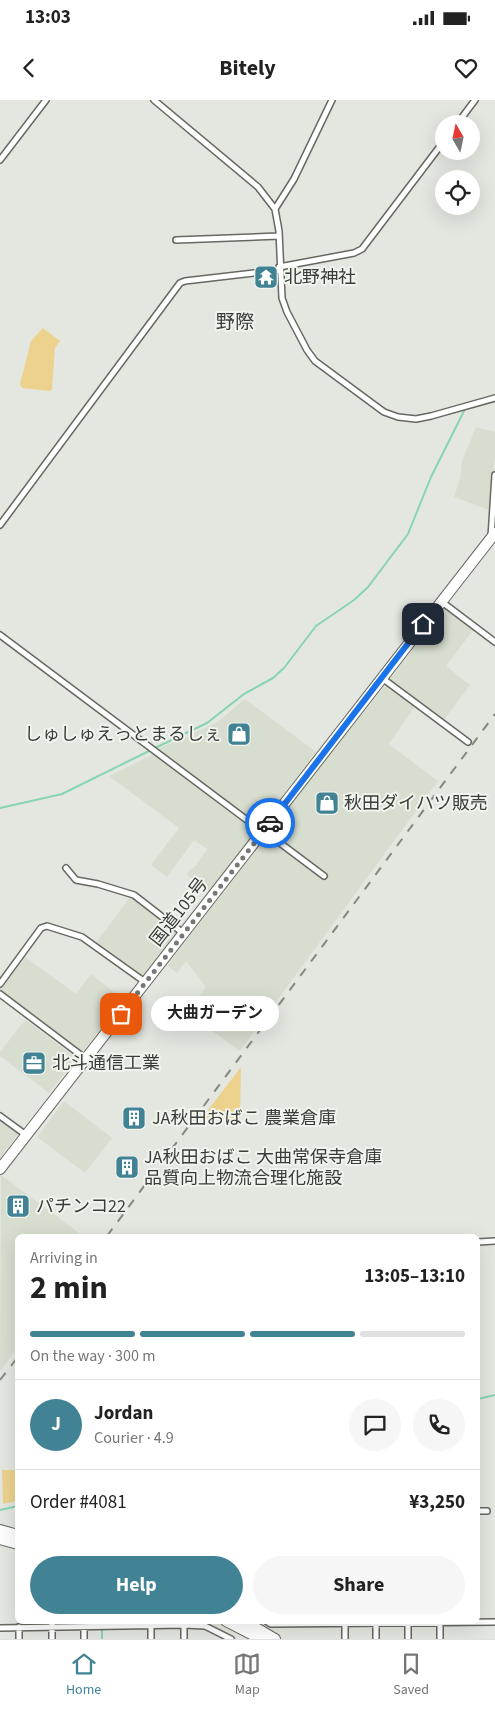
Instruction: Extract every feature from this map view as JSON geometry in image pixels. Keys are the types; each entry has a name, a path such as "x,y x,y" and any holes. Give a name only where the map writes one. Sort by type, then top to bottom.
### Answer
{"highway":[{"name":"国道105号","path":"0,1169 493,536"},
{"path":"0,1530 15,1534"},
{"path":"0,1540 15,1543"},
{"path":"237,1624 261,1639"},
{"path":"238,1624 275,1639"}],"street":[{"path":"0,160 46,100"},
{"path":"154,100 258,187 275,209 279,236 282,298 287,312 307,350 316,361 384,412 398,417 416,419 495,398"},
{"path":"275,209 294,179 332,100"},
{"path":"464,115 475,100"},
{"path":"0,525 180,283 185,280 280,268 354,253 362,249 435,153"},
{"path":"176,240 279,236"},
{"path":"493,536 495,475"},
{"path":"441,602 495,642"},
{"path":"0,635 324,876"},
{"path":"381,678 468,742"},
{"path":"66,868 76,880 98,884 134,895 183,933"},
{"path":"0,984 41,928 47,926 82,937 145,982"},
{"path":"0,994 86,1059"},
{"path":"0,1116 26,1135"},
{"path":"480,1242 495,1241"},
{"path":"480,1511 487,1511"},
{"path":"480,1622 495,1622"},
{"path":"0,1628 52,1624 84,1628 151,1624 184,1625 204,1626 229,1638 235,1624"},
{"path":"52,1624 52,1639"},
{"path":"151,1624 151,1639"},
{"path":"345,1624 345,1639"},
{"path":"376,1624 376,1639"},
{"path":"408,1624 408,1639"},
{"path":"440,1624 440,1639"},
{"path":"184,1625 184,1639"},
{"path":"19,1627 19,1639"},
{"path":"84,1628 84,1639"}],"shaded area":[{"path":"43,328 60,341 55,348 52,389 50,391 22,388 20,384 31,341"},
{"path":"476,427 495,432 495,458 489,510 454,497 460,479 462,461"},
{"path":"445,608 474,629 446,666 470,685 443,721 389,680"},
{"path":"386,685 415,706 389,744 438,781 240,1051 187,1013 206,987 186,961 177,973 167,965 326,758"},
{"path":"245,699 316,752 260,825 158,749 216,723"},
{"path":"154,754 258,829 209,892 186,874 196,865 207,849 194,840 167,877 151,865 179,828 109,776"},
{"path":"131,896 178,932 141,979 95,944"},
{"path":"25,957 76,994 91,974 123,999 83,1052 0,991"},
{"path":"25,1020 76,1058 49,1093 0,1056 0,1052"},
{"path":"241,1067 240,1119 201,1119"},
{"path":"64,1101 112,1138 85,1173 37,1137"},
{"path":"0,1119 19,1133 0,1158"},
{"path":"1,1175 80,1234 15,1234 15,1351 0,1372"},
{"path":"2,1470 15,1470 15,1501 3,1504"}],"waterway":[{"path":"155,748 207,723 244,694 273,678 284,668 316,626 354,600 368,587 408,534 431,477 464,411"},
{"path":"0,808 62,794 151,750"},
{"path":"480,1399 495,1395"},
{"path":"0,1510 15,1507"},
{"path":"102,1630 102,1639"}],"railway":[{"path":"108,1234 495,714"},
{"path":"0,1380 15,1361"}],"way so far":[{"path":"121,1014 270,823"}],"place":[{"name":"北野神社","path":"266,277"},
{"name":"しゅしゅえっとまるしぇ","path":"239,734"},
{"name":"秋田ダイハツ販売","path":"327,803"},
{"name":"大曲ガーデン","path":"121,1014"},
{"name":"北斗通信工業","path":"34,1063"},
{"name":"JA秋田おばこ 農業倉庫","path":"134,1118"},
{"name":"JA秋田おばこ 大曲常保寺倉庫 品質向上物流合理化施設","path":"127,1167"},
{"name":"パチンコ22","path":"18,1206"}],"district":[{"name":"野際","path":"235,322"}],"route":[{"path":"270,823 423,624"}]}
